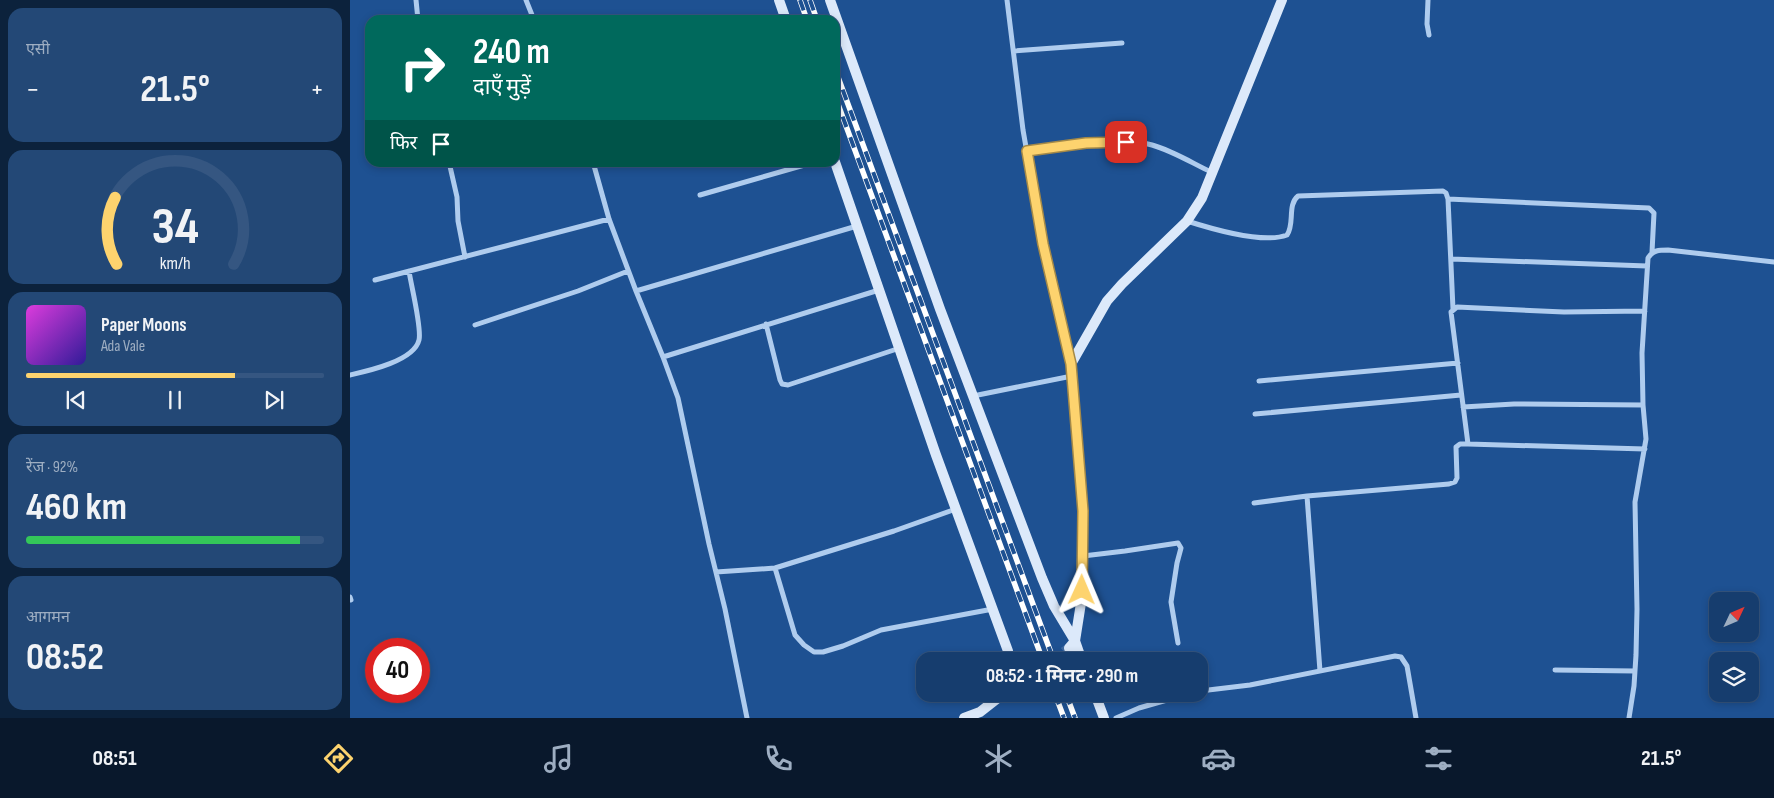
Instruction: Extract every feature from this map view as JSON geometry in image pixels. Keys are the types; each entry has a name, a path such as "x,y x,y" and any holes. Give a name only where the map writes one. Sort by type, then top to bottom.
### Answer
{"street":[{"path":"416,0 418,15"},
{"path":"526,0 532,15"},
{"path":"779,0 784,15"},
{"path":"830,0 835,15"},
{"path":"1007,0 1027,151 1043,244 1071,364 1083,511 1081,603 1072,645"},
{"path":"1071,364 1107,301 1187,221 1202,198 1282,0"},
{"path":"1428,0 1427,24 1429,35"},
{"path":"840,28 940,309 1054,606 1076,652"},
{"path":"1014,51 1122,43"},
{"path":"1027,151 1086,143 1139,142 1153,145 1212,172"},
{"path":"450,167 457,197 457,212 464,257"},
{"path":"594,167 608,219 678,398 747,718"},
{"path":"700,195 798,167"},
{"path":"837,167 1008,652"},
{"path":"1187,221 1217,230 1251,236 1278,237 1287,235 1290,231 1292,208 1298,196 1438,190 1446,193 1448,199 1453,309 1451,312 1468,444"},
{"path":"1448,199 1649,208 1654,213 1652,252 1648,258 1647,266 1642,353 1646,432 1645,449 1635,502 1637,610 1634,686 1629,718"},
{"path":"375,280 608,219"},
{"path":"636,291 857,226"},
{"path":"1652,252 1668,250 1774,262"},
{"path":"1450,260 1647,266"},
{"path":"350,375 374,370 406,356 420,339 409,271"},
{"path":"475,324 578,291 628,271"},
{"path":"663,357 879,290"},
{"path":"1453,309 1477,308 1564,312 1645,311"},
{"path":"766,324 782,384 788,385 900,348"},
{"path":"1259,381 1458,363"},
{"path":"973,396 1072,376"},
{"path":"1255,414 1461,395"},
{"path":"1463,407 1514,404 1644,404"},
{"path":"1254,503 1308,496 1454,483 1457,478 1456,447 1460,444 1645,449"},
{"path":"1308,496 1320,671"},
{"path":"716,572 775,568 894,531 956,509"},
{"path":"1082,556 1125,552 1178,542 1181,548 1172,602 1178,644"},
{"path":"775,568 795,635 804,646 814,652 823,652 842,646 881,630 993,609"},
{"path":"1208,690 1250,685 1395,656 1401,657 1407,666 1413,691 1416,718"},
{"path":"1555,670 1635,671"},
{"path":"964,718 981,715 994,702"},
{"path":"1098,702 1104,718"},
{"path":"1116,718 1161,702"}],"tunnel":[{"path":"1064,652 1069,648"}],"railway":[{"path":"800,0 805,15"},
{"path":"810,0 815,15"},
{"path":"840,83 1051,652"},
{"path":"840,110 1040,652"},
{"path":"1058,702 1064,718"},
{"path":"1069,702 1075,718"}],"route":[{"path":"1082,590 1083,511 1071,364 1043,244 1027,151 1086,143 1126,142"}]}
